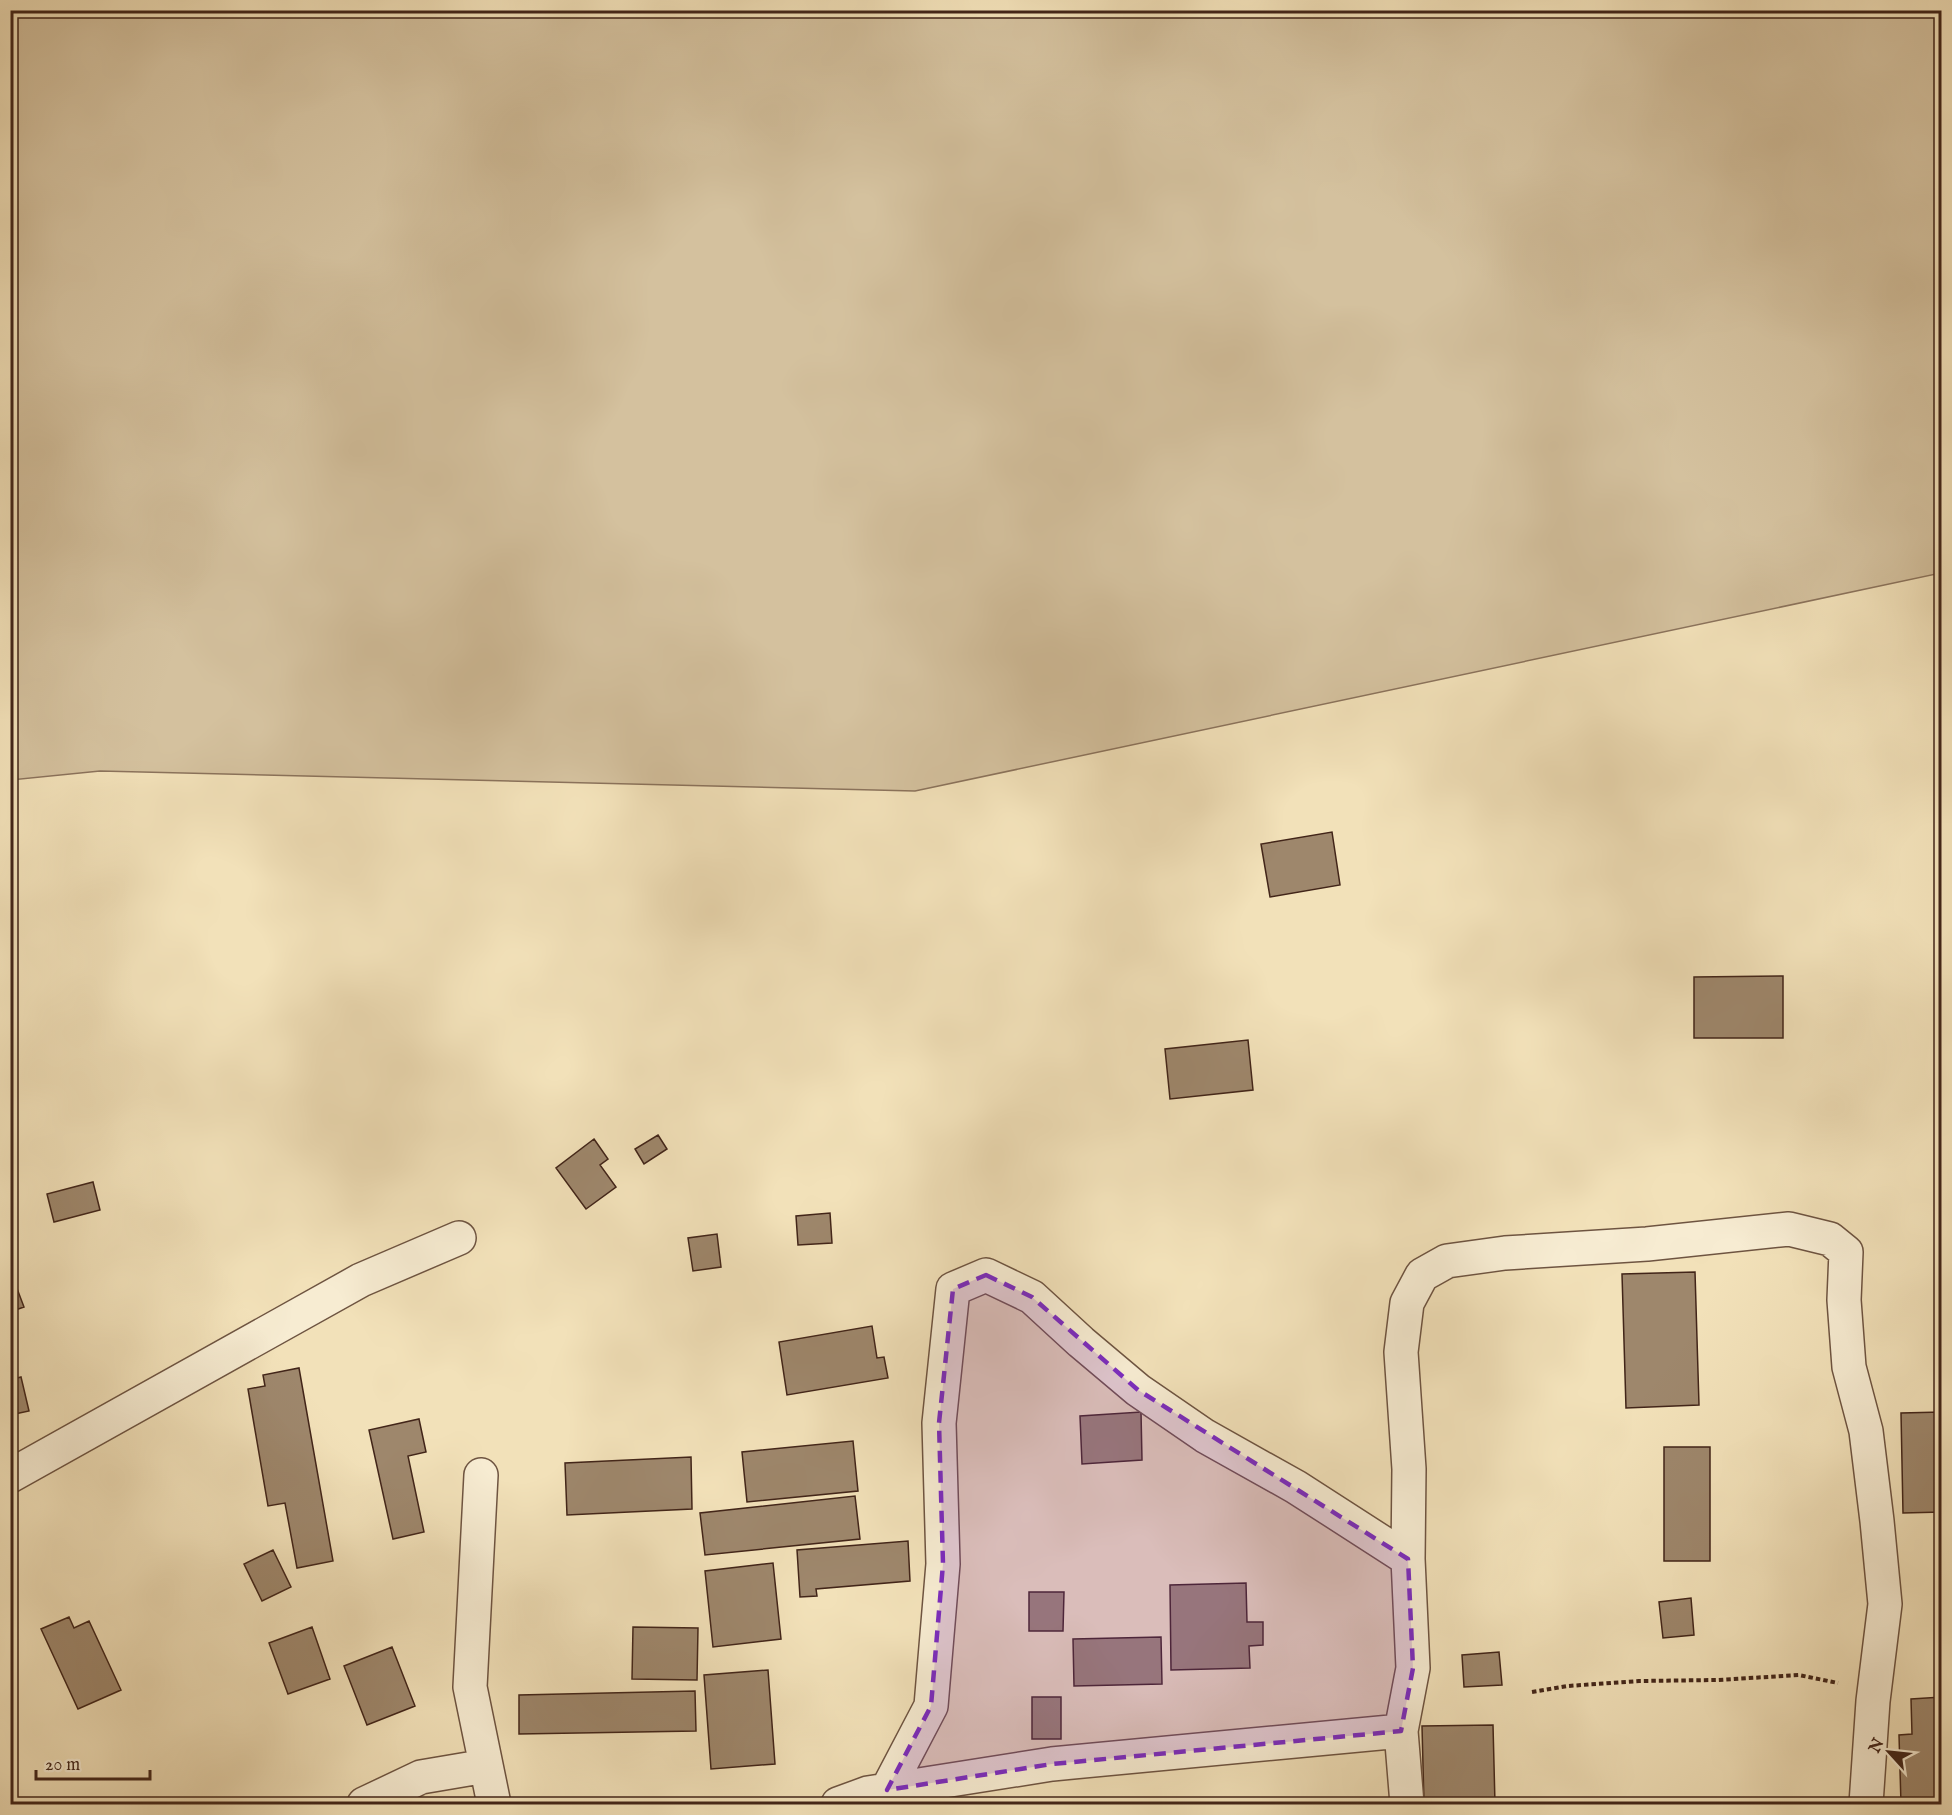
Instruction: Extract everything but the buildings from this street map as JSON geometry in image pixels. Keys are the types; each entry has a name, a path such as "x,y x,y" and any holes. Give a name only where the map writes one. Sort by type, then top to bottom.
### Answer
{"street":[{"path":"1407,1804 1401,1731 1413,1668 1408,1559 1409,1469 1401,1352 1407,1303 1422,1275 1447,1261 1505,1253 1647,1244 1789,1229 1830,1239 1846,1252 1844,1300 1849,1367 1866,1431 1885,1604 1873,1701 1866,1804"},
{"path":"10,1476 361,1280 459,1238"},
{"path":"887,1790 932,1706 943,1564 939,1423 953,1288 986,1275 1032,1297 1138,1390 1205,1436 1296,1487 1408,1559"},
{"path":"481,1475 470,1687 494,1804"},
{"path":"838,1804 868,1793 1052,1764 1401,1731"},
{"path":"364,1804 422,1777 486,1766"}],"path":[{"path":"1532,1692 1568,1686 1639,1681 1718,1680 1799,1675 1842,1683 1873,1701"}],"highlighted area":[{"path":"986,1275 1032,1297 1138,1390 1408,1559 1413,1668 1401,1731 1052,1764 887,1790 931,1706 943,1564 939,1423 953,1289"}],"shaded area":[{"path":"11,10 1941,11 1941,573 915,791 100,771 11,780"}]}
